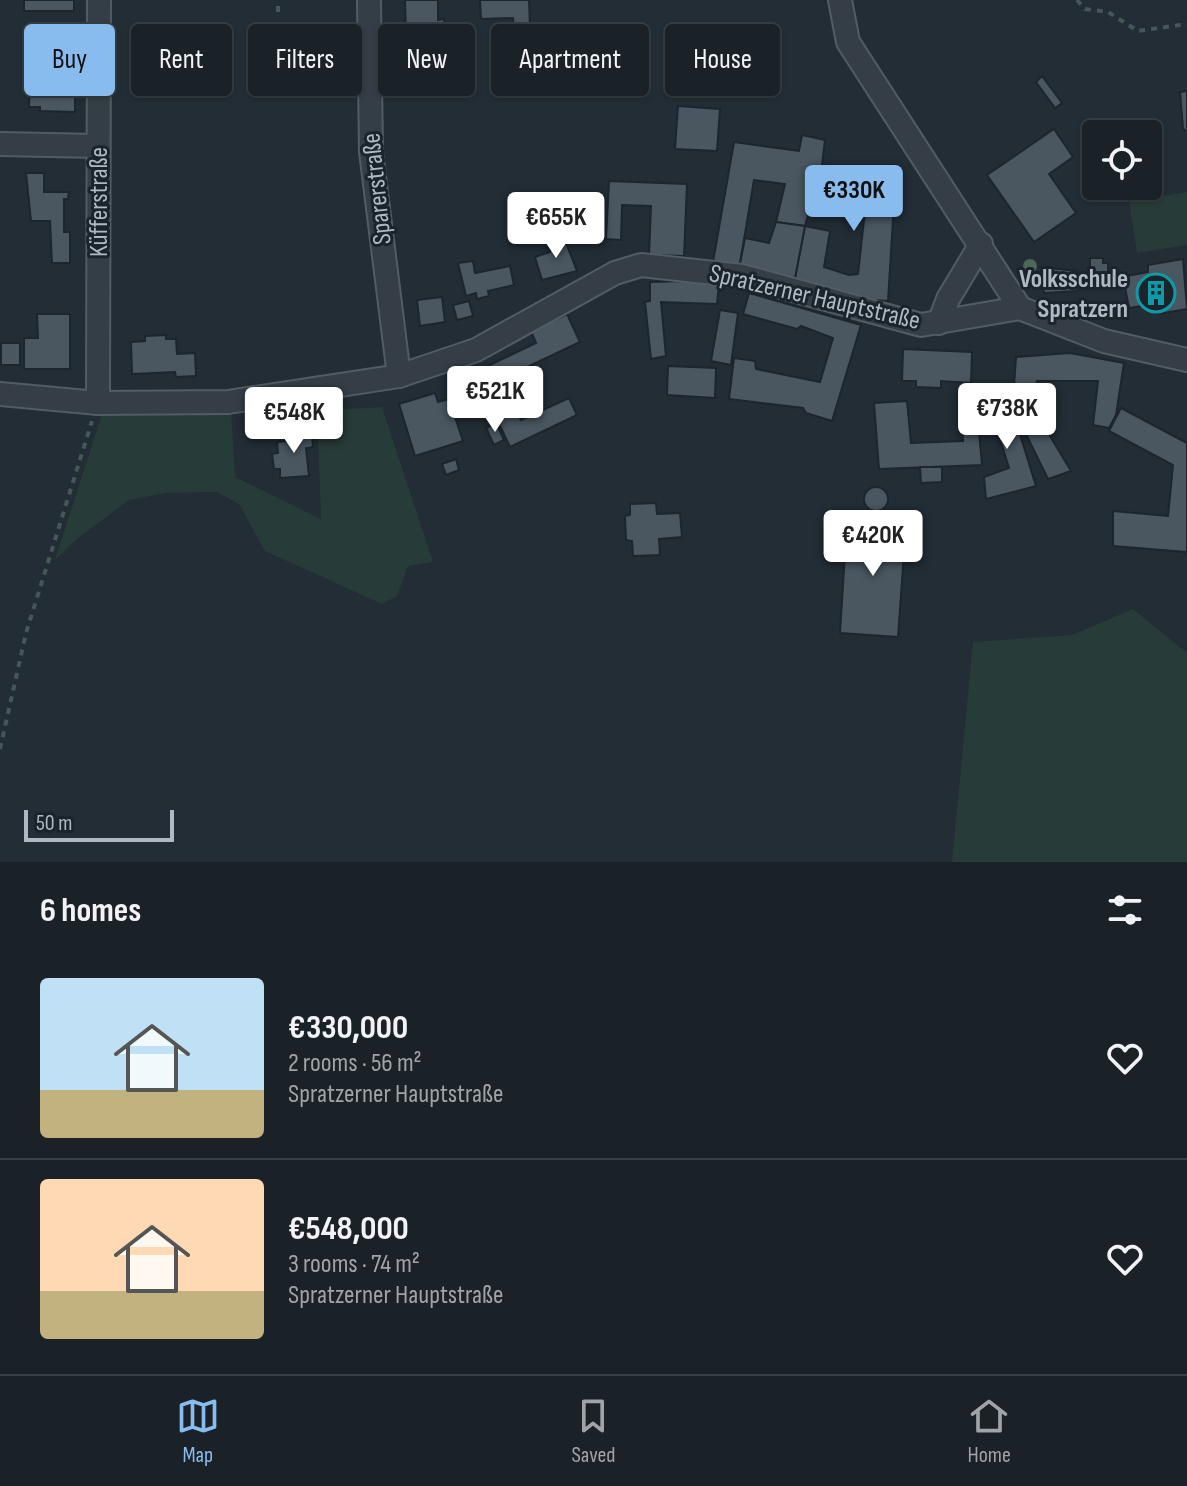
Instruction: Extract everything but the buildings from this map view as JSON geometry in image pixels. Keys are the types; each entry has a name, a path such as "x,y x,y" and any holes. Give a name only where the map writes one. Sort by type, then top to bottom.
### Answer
{"street":[{"name":"Küfferstraße","path":"98,403 99,0"},
{"name":"Sparerstraße","path":"369,0 371,152 399,376"},
{"path":"840,0 848,42 1020,308 1104,341 1187,360"},
{"path":"0,144 98,146"},
{"name":"Spratzerner Hauptstraße","path":"939,323 948,299 981,244"},
{"name":"Spratzerner Hauptstraße","path":"0,394 98,403 228,402 399,376 476,350 615,273 641,265 742,276 909,324 939,323 1020,308"}],"path":[{"path":"278,0 278,12"},
{"path":"1077,0 1085,9 1108,12 1138,31 1187,24"},
{"path":"0,749 26,633 98,403"}],"green space":[{"path":"1187,192 1187,245 1137,253 1129,201 1162,200 1162,196"},
{"path":"382,407 433,562 408,566 397,596 382,604 265,551 239,504 217,492 166,493 129,500 78,538 55,560 102,414 231,409 235,477 321,519 317,411"},
{"path":"1133,609 1187,653 1187,862 952,862 973,642 1072,635"}],"place":[{"name":"Volksschule Spratzern","path":"1156,293"}]}
